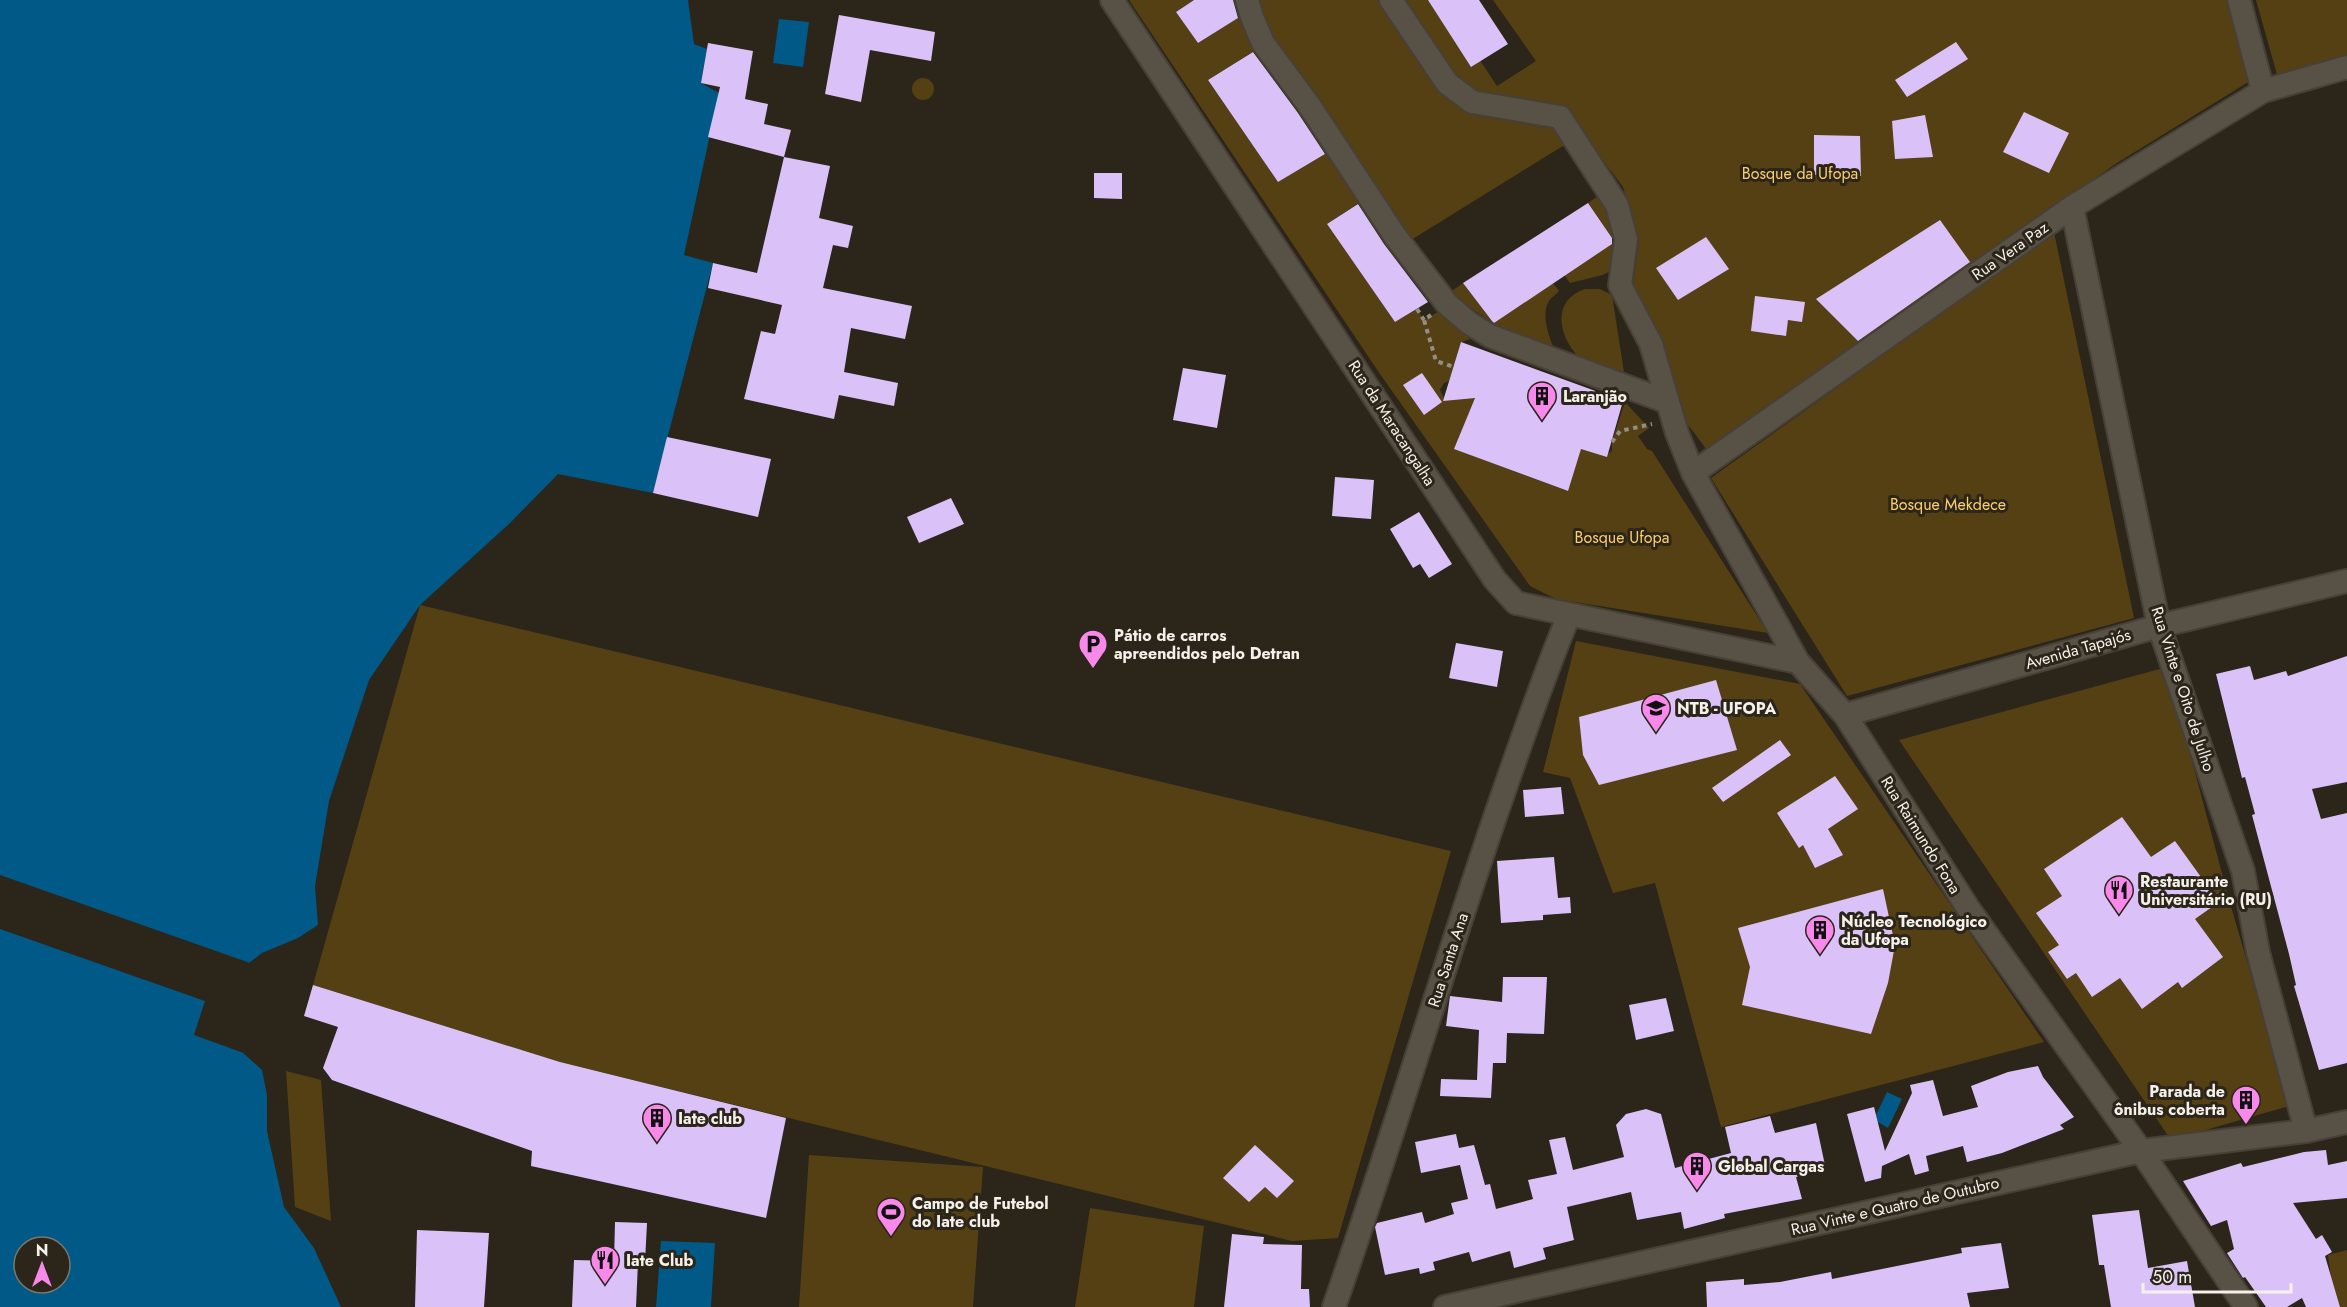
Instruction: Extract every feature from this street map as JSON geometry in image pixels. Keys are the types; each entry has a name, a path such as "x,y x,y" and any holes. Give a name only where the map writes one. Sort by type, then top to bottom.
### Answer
{"street":[{"name":"Rua da Maracangalha","path":"1112,0 1495,580 1516,603 1798,662"},
{"path":"1247,0 1263,43 1309,105 1395,236 1447,304 1469,323 1490,336 1668,402"},
{"name":"Rua Raimundo Fona","path":"1391,0 1447,83 1472,102 1560,117 1617,205 1626,239 1620,285 1651,344 1677,433 1693,473 1798,662 1845,715 1968,908 2141,1151 2246,1307"},
{"path":"2239,0 2263,91"},
{"name":"Rua Vera Paz","path":"1693,473 2072,207 2263,91 2347,68"},
{"name":"Rua Vinte e Oito de Julho","path":"2072,207 2160,626 2243,871 2258,952 2306,1131"},
{"name":"Avenida Tapajós","path":"1845,715 2160,626 2347,582"},
{"name":"Rua Santa Ana","path":"1334,1307 1380,1175 1472,885 1544,675 1569,615"},
{"name":"Rua Vinte e Quatro de Outubro","path":"1445,1307 2141,1151 2306,1131 2347,1122"}],"path":[{"path":"1417,309 1424,320"},
{"path":"1612,442 1620,431 1651,423 1657,432"}],"green space":[{"name":"Bosque Ufopa","path":"1129,0 1194,0 1176,12 1198,43 1243,15 1254,51 1208,80 1278,182 1327,153 1360,202 1327,224 1395,322 1417,309 1424,320 1443,309 1473,338 1461,342 1449,381 1444,383 1440,390 1444,398 1481,382 1455,449 1567,491 1582,445 1604,456 1612,451 1612,442 1625,402 1649,428 1638,436 1647,449 1652,451 1768,633 1556,599 1530,586 1380,374"},
{"path":"1256,0 1385,0 1443,87 1553,123 1566,144 1411,240 1269,39"},
{"name":"Bosque da Ufopa","path":"1399,0 1440,0 1497,86 1536,61 1493,0 2229,0 2250,81 2117,163 1707,450 1652,377 1633,286 1639,240 1623,187 1566,111 1473,95 1451,77"},
{"path":"2256,0 2347,0 2347,59 2278,78"},
{"path":"923,78 931,81 934,89 931,97 923,100 915,97 912,89 915,81"},
{"path":"1598,196 1609,213 1614,240 1588,203"},
{"name":"Bosque Mekdece","path":"2054,232 2134,618 1847,696 1711,478"},
{"path":"1614,243 1612,270 1603,275 1570,283 1564,275"},
{"path":"1552,282 1559,291 1549,301 1545,313 1549,335 1556,353 1506,332 1449,293 1463,283 1494,323"},
{"path":"1585,289 1600,289 1612,295 1624,372 1581,358 1573,350 1566,337 1561,320 1562,312 1569,298"},
{"path":"420,605 1451,851 1338,1238 1292,1241 560,1062 313,985"},
{"path":"1576,641 1800,684 2044,1042 1721,1127 1655,883 1613,893 1570,778 1543,772"},
{"path":"2167,667 2228,896 2289,1106 2171,1140 1899,740"},
{"path":"286,1071 321,1080 331,1221 295,1207"},
{"name":"Campo de Futebol do Iate club","path":"809,1155 983,1167 973,1307 799,1307"},
{"path":"1090,1208 1204,1226 1194,1307 1075,1307"},
{"path":"2347,1250 2347,1307 2340,1307 2331,1277 2328,1255"}],"water":[{"path":"0,0 688,0 694,44 707,49 701,83 719,93 684,255 713,263 653,493 558,474 511,522 420,605 369,680 329,801 315,886 318,925 298,938 262,953 236,973 222,1016 230,1041 262,1070 267,1095 267,1131 284,1207 314,1248 341,1307 0,1307"},
{"path":"779,19 809,22 803,67 773,63"},
{"path":"1887,1092 1902,1099 1888,1128 1878,1122 1876,1115"},
{"path":"661,1241 715,1243 711,1307 656,1307"}],"pier":[{"path":"0,875 253,964 239,975 225,1016 226,1028 232,1039 252,1056 194,1035 205,1001 0,929"}],"building":[{"path":"1194,0 1233,0 1238,18 1198,43 1176,12"},
{"path":"1428,0 1479,0 1508,44 1471,67"},
{"path":"839,15 935,32 931,61 870,50 861,102 825,94"},
{"path":"1956,42 1968,59 1907,97 1895,80"},
{"path":"708,43 753,51 745,99 768,104 764,124 791,130 784,157 708,137 720,87 701,83"},
{"path":"1253,52 1325,154 1278,182 1208,80"},
{"path":"2024,112 2069,133 2049,173 2003,152"},
{"path":"1925,115 1933,157 1895,159 1892,121"},
{"path":"1814,135 1860,136 1861,176 1814,175"},
{"path":"784,157 830,166 819,218 853,226 848,248 833,245 823,288 912,306 905,339 851,328 844,372 898,383 894,406 839,395 834,419 744,399 761,331 775,334 782,305 708,288 713,263 757,273"},
{"path":"1094,173 1122,173 1122,199 1094,198"},
{"path":"1588,203 1612,238 1612,244 1494,323 1463,283"},
{"path":"1358,204 1384,244 1428,302 1395,322 1327,224"},
{"path":"1940,220 1970,262 1858,341 1816,299"},
{"path":"1706,237 1729,269 1678,300 1656,268"},
{"path":"1755,296 1805,302 1802,322 1788,320 1786,336 1751,331"},
{"name":"Laranjão","path":"1461,342 1623,401 1607,457 1581,449 1568,491 1454,449 1475,398 1443,401"},
{"path":"1183,368 1226,375 1217,428 1173,420"},
{"path":"1422,373 1442,402 1424,415 1403,385"},
{"path":"667,437 771,459 758,517 653,493"},
{"path":"1335,477 1374,480 1371,519 1332,516"},
{"path":"951,498 964,524 919,543 907,517"},
{"path":"1419,512 1452,564 1429,578 1420,564 1413,568 1390,529"},
{"path":"1456,643 1503,651 1497,687 1449,678"},
{"path":"2347,656 2347,782 2312,789 2321,819 2347,813 2347,1063 2319,1070 2294,986 2296,985 2289,954 2252,815 2255,814 2245,777 2242,778 2216,674 2250,666 2254,680 2286,671 2288,676"},
{"name":"NTB - UFOPA","path":"1716,680 1737,750 1599,785 1583,755 1579,717"},
{"path":"1780,740 1791,755 1723,802 1712,788"},
{"path":"1835,776 1858,809 1828,829 1843,855 1815,868 1803,845 1799,848 1777,813"},
{"path":"1561,787 1564,814 1525,817 1523,790"},
{"name":"Restaurante Universitário (RU)","path":"2122,817 2151,857 2175,841 2219,902 2195,919 2223,957 2182,988 2178,982 2142,1009 2120,978 2092,997 2076,973 2067,979 2048,952 2059,945 2036,913 2062,896 2044,869"},
{"path":"1554,857 1558,898 1570,897 1571,913 1543,915 1543,920 1501,923 1497,861"},
{"name":"Núcleo Tecnológico da Ufopa","path":"1883,889 1895,945 1888,983 1871,1034 1742,1005 1750,967 1738,928"},
{"path":"1503,977 1547,977 1544,1034 1507,1033 1506,1063 1493,1063 1491,1098 1440,1096 1441,1079 1477,1080 1479,1030 1446,1026 1450,996 1502,1002"},
{"path":"313,985 560,1062 786,1118 766,1218 531,1166 532,1151 332,1080 323,1068 338,1027 304,1016"},
{"path":"1666,998 1674,1031 1636,1040 1629,1005"},
{"path":"2038,1066 2043,1077 2074,1117 2060,1125 2064,1129 2002,1153 1967,1162 1963,1146 1926,1156 1929,1171 1915,1175 1909,1154 1882,1166 1881,1178 1865,1182 1847,1114 1874,1107 1885,1151 1912,1093 1910,1085 1933,1080 1943,1116 1978,1107 1971,1086 2008,1072"},
{"path":"1646,1109 1661,1114 1675,1168 1731,1153 1725,1127 1770,1116 1775,1133 1816,1123 1826,1170 1796,1177 1802,1199 1724,1214 1725,1218 1684,1229 1681,1212 1637,1220 1631,1192 1567,1207 1574,1240 1543,1248 1546,1259 1514,1268 1510,1251 1472,1262 1469,1252 1433,1262 1435,1270 1420,1274 1419,1268 1385,1275 1375,1227 1377,1223 1422,1212 1425,1223 1454,1214 1451,1203 1468,1199 1460,1165 1421,1173 1415,1142 1456,1134 1459,1148 1474,1145 1485,1185 1490,1184 1496,1209 1533,1199 1528,1180 1557,1174 1549,1140 1565,1137 1573,1170 1624,1157 1616,1125 1626,1114"},
{"path":"1255,1145 1294,1181 1277,1198 1265,1187 1249,1202 1223,1178"},
{"path":"2326,1150 2328,1165 2347,1161 2347,1198 2293,1203 2316,1239 2322,1235 2332,1252 2325,1256 2340,1307 2306,1307 2302,1298 2287,1307 2266,1307 2227,1253 2234,1249 2227,1220 2211,1226 2183,1181 2241,1163 2243,1167 2304,1152"},
{"path":"2139,1210 2148,1268 2187,1261 2195,1307 2111,1307 2104,1265 2099,1265 2092,1215"},
{"name":"Iate Club","path":"615,1222 647,1223 645,1262 638,1262 636,1307 572,1307 574,1260 614,1261"},
{"path":"417,1230 489,1233 484,1307 415,1307"},
{"path":"1232,1234 1264,1237 1263,1244 1302,1245 1301,1289 1309,1289 1310,1307 1224,1307"},
{"path":"2001,1243 2009,1288 1967,1293 1970,1307 1707,1307 1706,1282 1744,1279 1744,1285 1780,1282 1831,1272 1832,1279 1962,1253 1961,1248"}],"place":[{"name":"Laranjão","path":"1542,422"},
{"name":"Pátio de carros apreendidos pelo Detran","path":"1093,670"},
{"name":"NTB - UFOPA","path":"1656,734"},
{"name":"Restaurante Universitário (RU)","path":"2119,916"},
{"name":"Núcleo Tecnológico da Ufopa","path":"1820,956"},
{"name":"Parada de ônibus coberta","path":"2246,1126"},
{"name":"Iate club","path":"657,1144"},
{"name":"Global Cargas","path":"1697,1192"},
{"name":"Campo de Futebol do Iate club","path":"891,1238"},
{"name":"Iate Club","path":"605,1286"}]}
